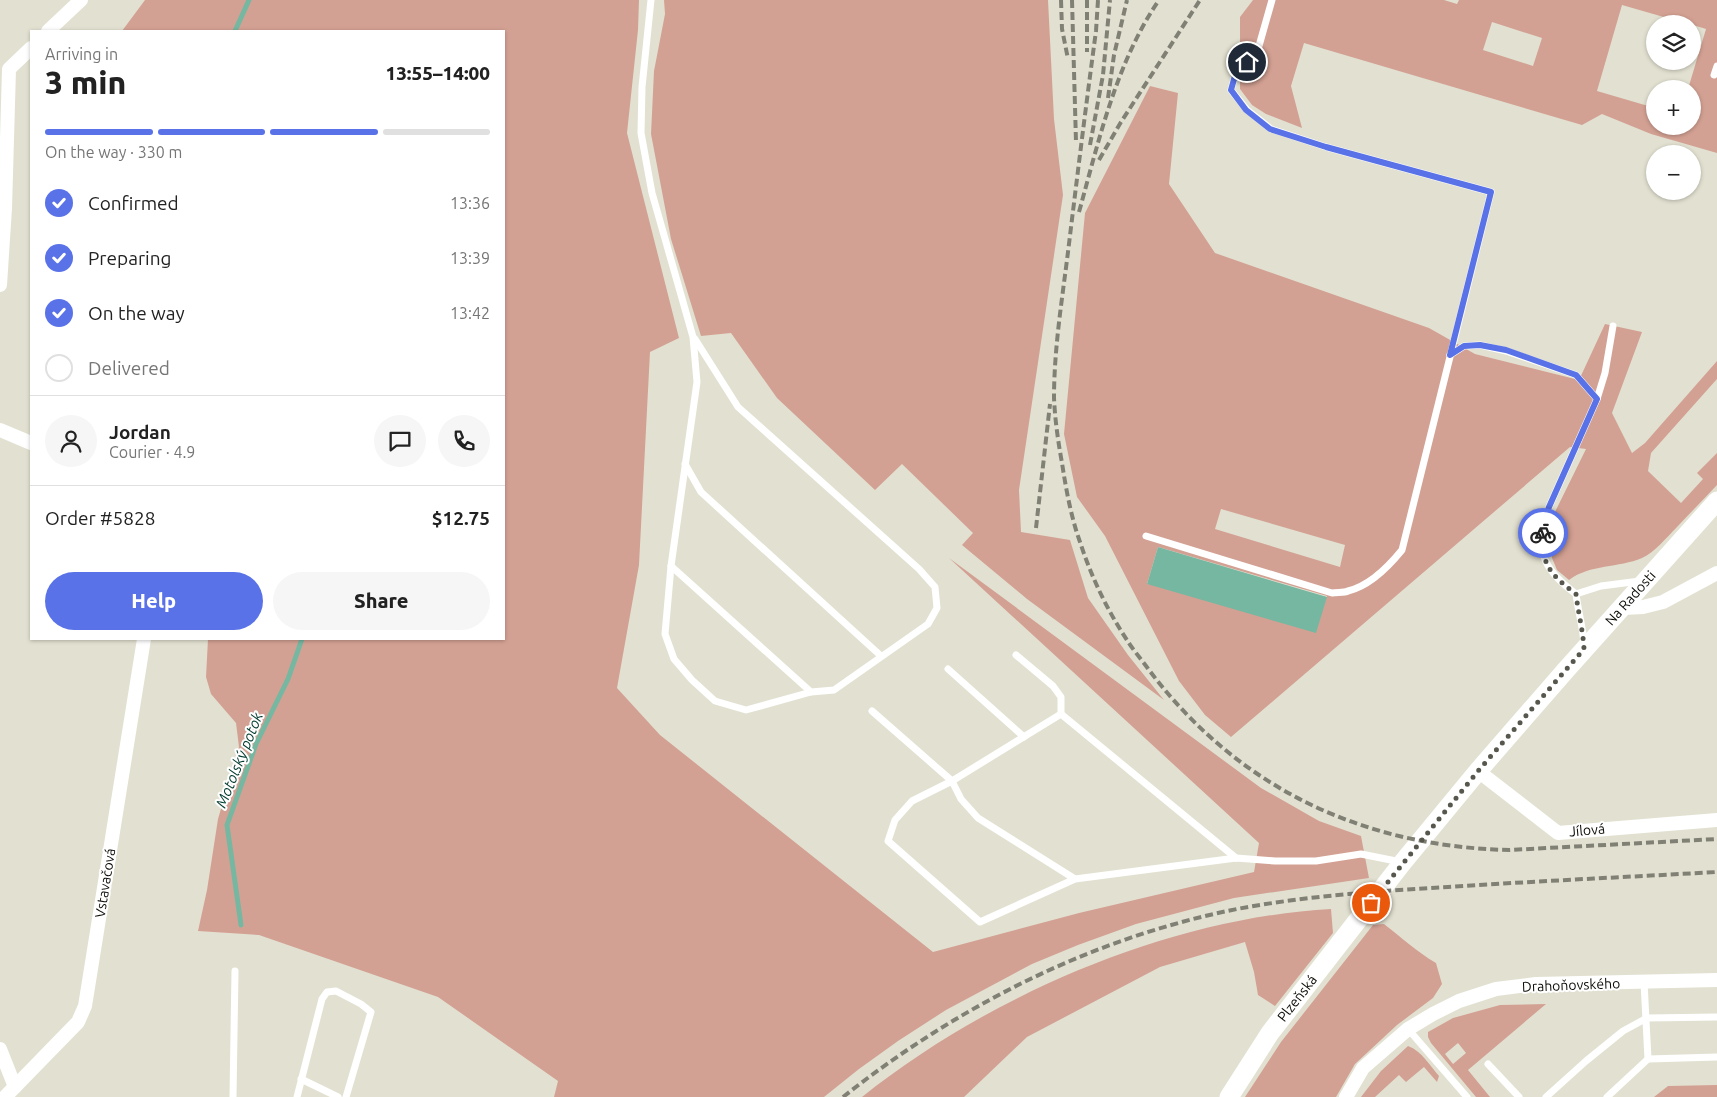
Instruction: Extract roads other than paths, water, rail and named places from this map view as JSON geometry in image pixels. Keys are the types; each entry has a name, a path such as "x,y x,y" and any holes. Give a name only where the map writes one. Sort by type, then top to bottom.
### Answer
{"main road":[{"name":"Na Radosti","path":"1371,903 1478,771 1717,501"},
{"name":"Plzeňská","path":"1230,1097 1270,1033 1371,903"}],"street":[{"path":"49,30 81,0"},
{"path":"0,285 5,208 9,69 30,49"},
{"path":"0,430 30,443"},
{"path":"1623,608 1643,607 1663,602 1717,573"},
{"name":"Vstavačová","path":"10,1092 78,1022 85,1006 144,640"},
{"name":"Jílová","path":"1478,771 1558,833 1717,820"},
{"name":"Drahoňovského","path":"1346,1097 1363,1068 1408,1029 1459,1001 1496,990 1536,984 1717,980"},
{"path":"0,1049 10,1092"}],"lane":[{"path":"651,0 642,87 641,133 654,202 693,337 697,382 670,566 665,634 674,659 692,680 716,701 746,710 811,692 834,690 928,624 937,608 935,587 919,568 738,407 693,337"},
{"path":"1146,536 1332,593 1349,591 1371,580 1391,564 1402,550 1491,192 1326,147 1270,129 1246,110 1231,90 1236,72 1257,54 1272,0"},
{"path":"1714,75 1717,66"},
{"path":"1584,649 1583,630 1578,613 1576,594 1558,580 1547,565 1543,554 1543,525 1549,507 1597,399 1605,373 1612,326"},
{"path":"1450,355 1464,346 1480,345 1506,350 1576,375 1597,399"},
{"path":"685,464 701,492 881,656"},
{"path":"670,566 811,692"},
{"path":"1576,594 1601,586 1647,580"},
{"path":"1016,655 1053,686 1061,697 1061,714"},
{"path":"948,669 1024,737"},
{"path":"872,712 952,780 961,798 978,818 1075,879"},
{"path":"1061,714 952,780 912,801 895,820 888,841 980,922 1075,879 1236,858 1316,862 1361,854 1403,862"},
{"path":"1061,714 1236,858"},
{"path":"234,1097 235,971"},
{"path":"1644,982 1648,1059"},
{"path":"297,1097 322,999 328,992 336,991 361,1004 371,1012 346,1097"},
{"path":"1546,1097 1623,1030 1647,1018 1717,1017"},
{"path":"1408,1029 1467,1097"},
{"path":"1607,1097 1648,1059 1717,1057"},
{"path":"1488,1064 1519,1097"},
{"path":"302,1079 338,1097"}],"waterway":[{"name":"Motolský potok","path":"235,30 249,0"},
{"name":"Motolský potok","path":"241,925 227,825 256,744 288,679 302,640"}],"railway":[{"path":"1061,0 1062,29 1068,59"},
{"path":"1072,0 1076,142"},
{"path":"1087,0 1087,52"},
{"path":"1098,0 1096,31 1055,361 1054,398 1057,431 1071,513 1089,567 1100,592 1132,648 1184,711 1222,747 1264,778 1308,803 1355,823 1404,837 1456,846 1510,850 1717,839"},
{"path":"1090,145 1103,75 1110,0"},
{"path":"1108,98 1114,55 1127,0"},
{"path":"1079,212 1110,103 1120,76 1144,24 1159,0"},
{"path":"1099,160 1121,122 1200,0"},
{"path":"1036,528 1050,404"},
{"path":"843,1097 933,1033 980,1005 1079,957 1130,938 1183,922 1263,904 1395,890 1717,872"}]}
